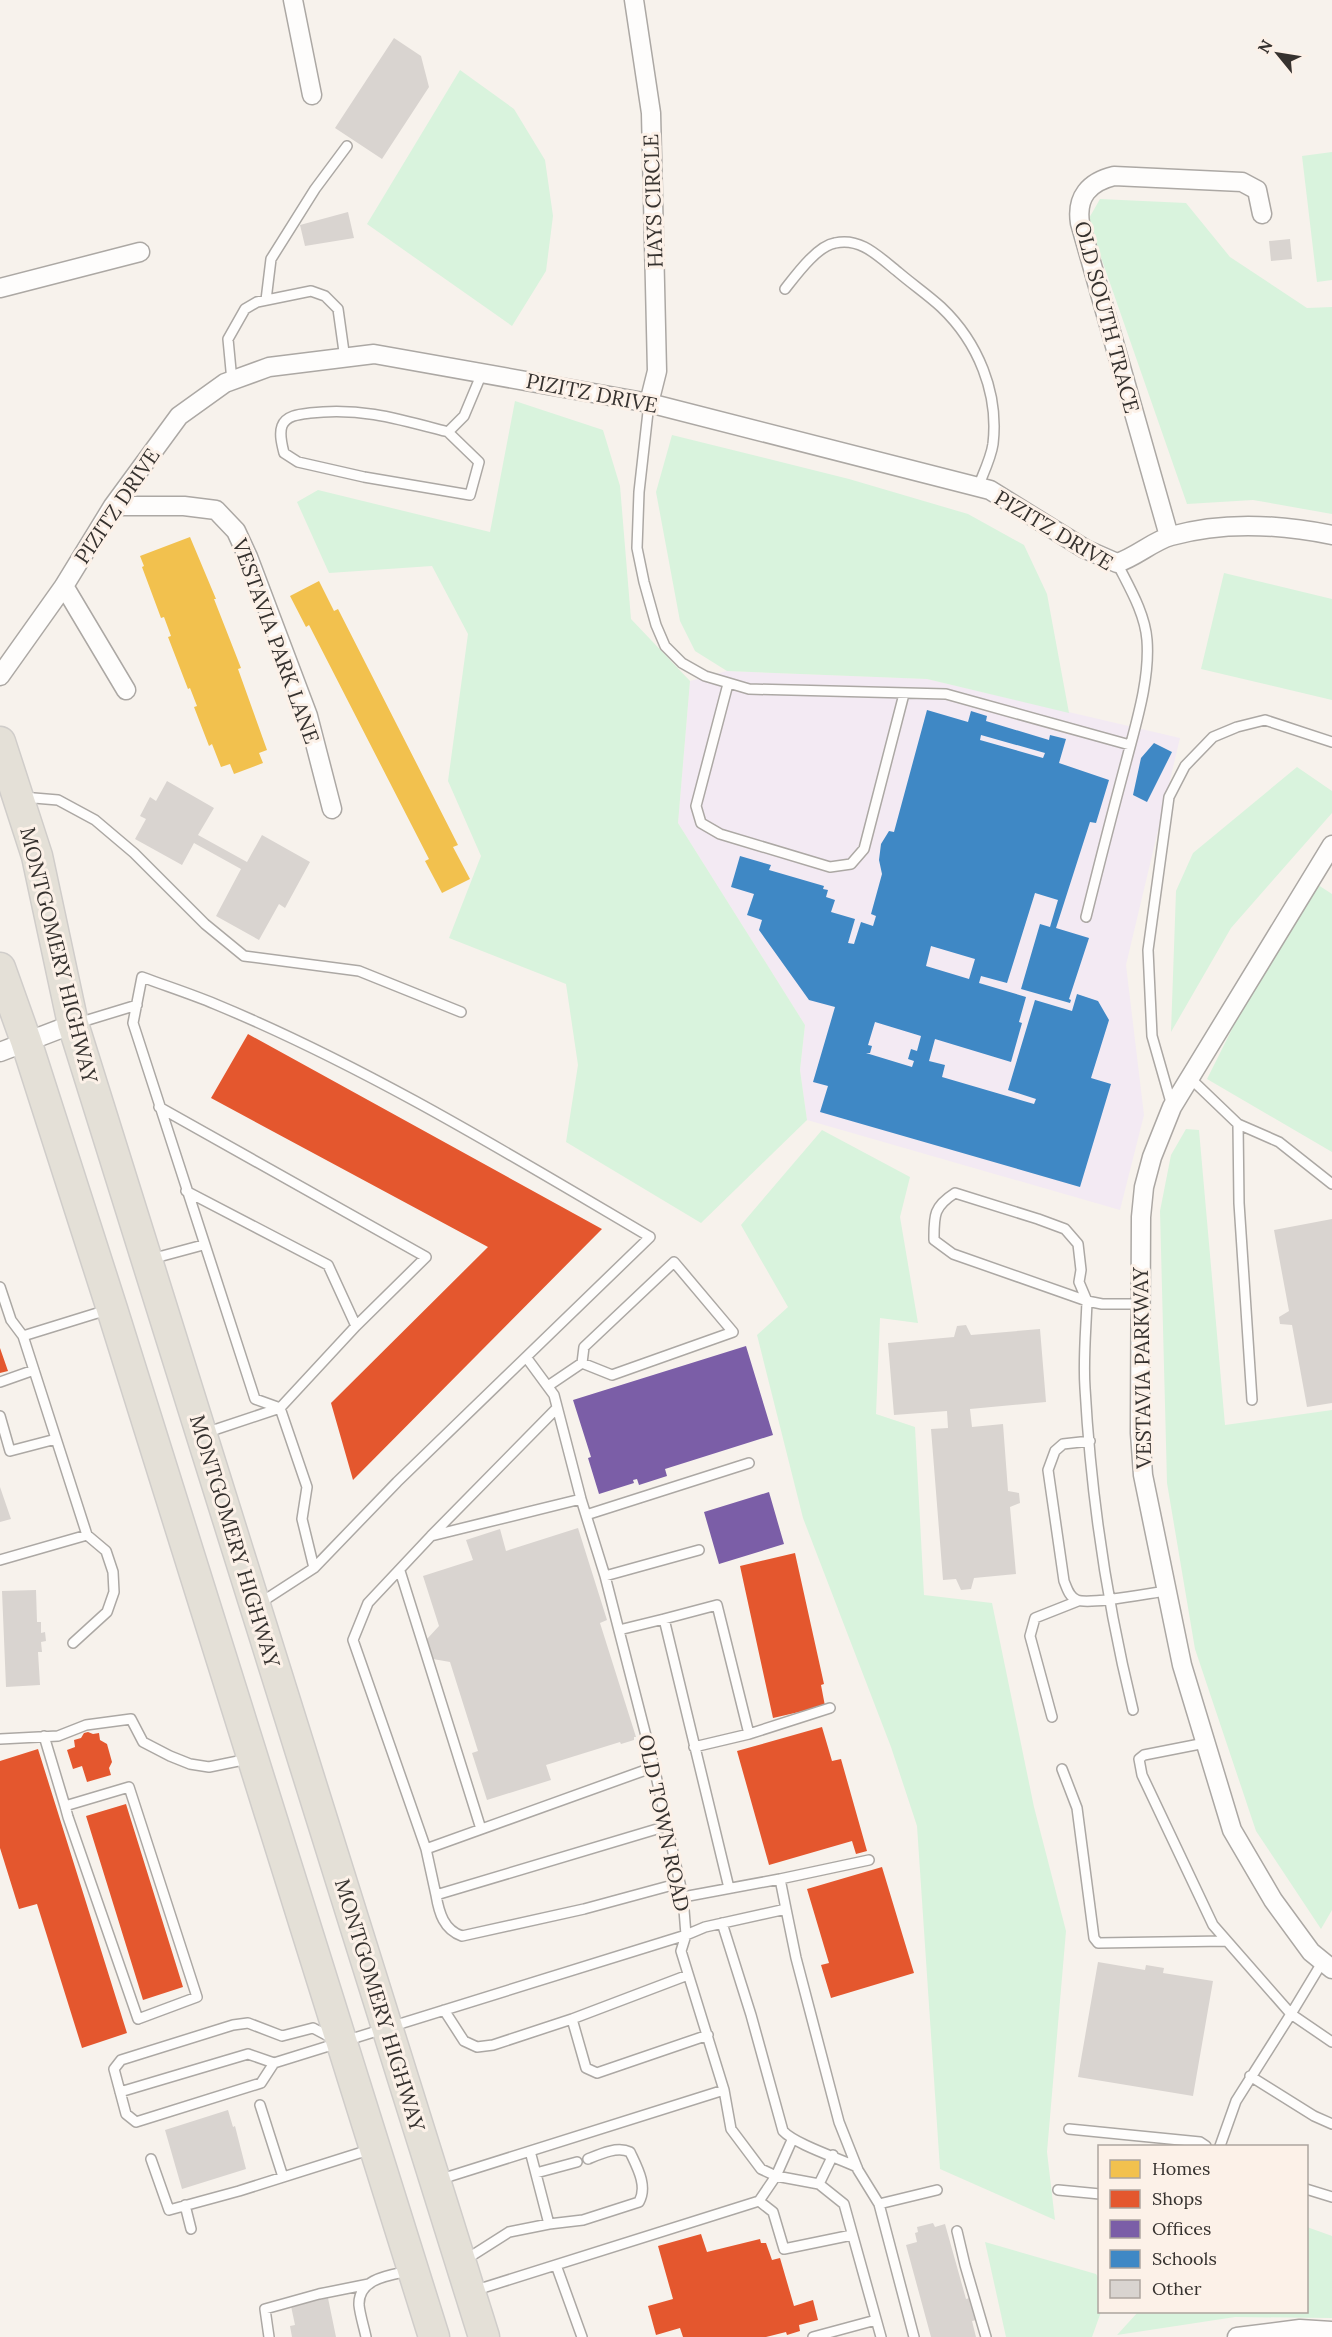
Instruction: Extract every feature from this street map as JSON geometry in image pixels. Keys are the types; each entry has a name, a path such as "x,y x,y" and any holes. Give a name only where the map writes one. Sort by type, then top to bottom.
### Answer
{"main road":[{"name":"MONTGOMERY HIGHWAY","path":"0,742 37,856 73,1024 484,2337"},
{"path":"0,968 13,1046 112,1309 434,2337"}],"street":[{"path":"293,0 312,95"},
{"name":"HAYS CIRCLE","path":"634,0 651,113 657,371 650,403"},
{"name":"OLD SOUTH TRACE","path":"1169,536 1080,223 1080,202 1090,187 1114,176 1242,182 1257,190 1262,214"},
{"path":"0,288 140,252"},
{"name":"PIZITZ DRIVE","path":"0,676 64,586 113,506 179,416 225,383 269,367 374,354 650,403 990,490 1085,549 1117,563"},
{"name":"VESTAVIA PARK LANE","path":"113,506 184,506 216,510 236,531 308,716 332,809"},
{"path":"1117,563 1131,558 1169,536 1227,525 1261,525 1332,535"},
{"path":"64,586 126,690"},
{"name":"VESTAVIA PARKWAY","path":"1327,1965 1311,1952 1273,1900 1232,1830 1182,1665 1143,1475 1140,1432 1140,1304 1141,1217 1144,1187 1161,1131 1172,1107 1332,844"},
{"path":"13,1046 73,1024"},
{"path":"1237,2337 1300,2329 1332,2331"}],"lane":[{"path":"266,300 271,259 315,189 347,146"},
{"path":"784,289 820,250 833,243 852,242 868,248 942,308 968,339 985,373 989,390 993,419 993,446 978,487"},
{"path":"232,381 228,339 245,309 266,300 311,291 325,296 338,309 345,358"},
{"path":"448,432 464,416 482,373"},
{"path":"650,403 639,492 638,548 644,582 656,625 665,646 682,663 705,676 749,689 946,694 1130,745"},
{"path":"338,410 387,415 448,432 479,462 470,495 364,477 298,462 284,453 280,436 282,425 289,418 338,410"},
{"name":"PIZITZ DRIVE","path":"1086,917 1130,745 1147,661 1147,639 1142,615 1117,563"},
{"path":"728,684 696,806 701,823 720,834 830,867 851,864 864,849 904,693"},
{"path":"1172,1107 1152,1036 1148,950 1170,797 1185,766 1213,737 1237,727 1265,720 1332,742"},
{"path":"17,797 58,800 95,820 134,853 205,924 244,956 359,971 461,1011"},
{"path":"256,1606 314,1568 397,1482 650,1237 491,1144 334,1059 214,1003 142,977 133,1023 203,1245 255,1399 280,1408"},
{"path":"73,1024 136,1005"},
{"path":"1190,1078 1238,1124 1279,1142 1332,1184"},
{"path":"159,1107 426,1257 356,1326 280,1408 202,1434"},
{"path":"1238,1124 1239,1203 1252,1400"},
{"path":"186,1191 327,1265 356,1326"},
{"path":"1132,1710 1116,1642 1100,1539 1085,1386 1087,1301 1079,1282 1082,1270 1078,1244 1065,1230 1038,1219 955,1193 940,1203 934,1220 934,1240 953,1254 1087,1301 1102,1304 1140,1304"},
{"path":"148,1260 203,1245"},
{"path":"548,1386 582,1363 584,1347 674,1262 733,1332 612,1375 582,1363"},
{"path":"0,1287 11,1320 23,1336 87,1534 106,1551 113,1572 114,1592 107,1612 73,1643"},
{"path":"23,1336 112,1309"},
{"name":"OLD TOWN ROAD","path":"526,1357 554,1395 605,1576 654,1767 683,1897 686,1935 681,1951 724,2090 732,2129 761,2169 776,2176 819,2184 843,2204 881,2337"},
{"path":"0,1382 34,1370"},
{"path":"280,1408 307,1487 302,1519 314,1568"},
{"path":"558,1408 368,1603 353,1640 426,1849 438,1909 445,1924 454,1933 462,1936 584,1909 680,1883"},
{"path":"0,1416 10,1450 56,1439"},
{"path":"1078,1600 1071,1596 1064,1581 1048,1470 1055,1450 1063,1444 1090,1441"},
{"path":"586,1515 749,1463"},
{"path":"431,1536 582,1499"},
{"path":"0,1560 87,1534"},
{"path":"605,1576 699,1550"},
{"path":"400,1571 482,1829"},
{"path":"1052,1717 1030,1636 1035,1618 1078,1600 1109,1599 1166,1591"},
{"path":"619,1630 717,1605 749,1734"},
{"path":"664,1619 729,1888"},
{"path":"694,1747 749,1734 830,1708"},
{"path":"0,1738 58,1736 86,1725 131,1719 143,1742 190,1764 209,1767 253,1758"},
{"path":"44,1736 65,1806 115,1959 138,2019 197,1997 129,1787 65,1806"},
{"path":"1205,1743 1153,1753 1139,1759 1142,1774 1213,1926 1291,2014 1332,2042"},
{"path":"426,1849 654,1767"},
{"path":"1062,1769 1077,1808 1094,1938 1098,1943 1226,1941"},
{"path":"436,1895 667,1826"},
{"path":"683,1897 869,1860"},
{"path":"780,1879 796,1958 839,2122 856,2167 879,2204 914,2337"},
{"path":"120,2092 248,2054 274,2063 686,1935 705,1927 786,1908"},
{"path":"722,1923 751,2015 783,2131 792,2140 856,2167"},
{"path":"1220,2145 1236,2101 1250,2076 1327,1965"},
{"path":"444,2010 464,2041 477,2047 493,2045 572,2019 688,1975"},
{"path":"572,2019 586,2067 597,2073 708,2035"},
{"path":"274,2063 261,2083 136,2122 126,2114 114,2069 121,2060 232,2025 248,2023 282,2036 313,2028 342,2043"},
{"path":"1250,2076 1314,2116 1332,2124"},
{"path":"436,2181 724,2090"},
{"path":"260,2106 284,2177"},
{"path":"1069,2129 1200,2142 1204,2145"},
{"path":"470,2292 759,2201 776,2176 792,2140"},
{"path":"151,2159 169,2210 375,2149"},
{"path":"461,2262 509,2232 583,2220 639,2202 643,2194 642,2182 630,2152 624,2149 588,2159"},
{"path":"530,2151 549,2224"},
{"path":"819,2184 832,2155"},
{"path":"536,2173 577,2162"},
{"path":"879,2204 937,2190"},
{"path":"1058,2190 1098,2194"},
{"path":"1308,2190 1332,2197"},
{"path":"759,2201 773,2212 784,2249 852,2235"},
{"path":"185,2205 190,2229"},
{"path":"957,2231 986,2337"},
{"path":"555,2265 582,2337"},
{"path":"269,2337 265,2308 369,2284 378,2278 413,2270"},
{"path":"366,2337 359,2303 369,2284"},
{"path":"813,2337 876,2320"}],"shaded area":[{"path":"727,671 927,679 1180,738 1126,965 1144,1115 1120,1210 807,1120 800,1070 805,1025 678,823 690,681"}],"green space":[{"path":"460,70 514,109 545,160 553,216 546,271 512,326 367,224"},
{"path":"1332,152 1332,280 1317,282 1302,156"},
{"path":"1100,199 1186,203 1230,257 1307,308 1332,307 1332,514 1253,500 1187,504 1088,220"},
{"path":"515,401 603,430 620,486 631,619 690,681 678,823 805,1025 800,1070 807,1120 701,1223 566,1142 578,1065 566,984 449,938 481,856 448,781 468,634 432,566 329,573 297,502 318,490 490,532"},
{"path":"672,435 849,479 968,514 1024,545 1047,594 1069,713 927,679 727,671 695,651 680,621 656,492"},
{"path":"1224,573 1332,599 1332,700 1201,669"},
{"path":"1297,767 1332,791 1332,813 1231,928 1171,1032 1176,891 1193,853"},
{"path":"1315,883 1332,894 1332,1152 1207,1079 1245,1003"},
{"path":"1186,1129 1199,1130 1225,1425 1332,1410 1332,1910 1321,1929 1256,1831 1195,1649 1167,1483 1160,1211 1171,1155"},
{"path":"822,1130 910,1177 900,1217 918,1323 880,1318 876,1414 915,1427 924,1595 992,1603 1034,1807 1066,1931 1047,2152 1055,2220 940,2169 917,1826 891,1747 803,1518 757,1335 788,1307 741,1225"},
{"path":"1308,2227 1332,2236 1332,2318 1235,2317 1117,2335 1137,2313 1308,2313"},
{"path":"985,2242 1096,2274 1098,2277 1098,2313 1101,2313 1092,2337 1006,2337"}],"building: Homes":[{"path":"190,537 241,668 238,669 267,750 259,753 263,763 234,774 230,764 221,767 212,744 209,746 194,707 197,706 168,637 171,636 164,617 161,618 142,567 144,566 140,556"},
{"path":"319,581 334,611 338,609 458,845 453,847 470,879 442,893 425,861 429,859 309,625 306,627 290,596"}],"building: Shops":[{"path":"248,1034 602,1229 353,1480 331,1403 488,1247 211,1098"},
{"path":"0,1348 8,1371 0,1373"},
{"path":"795,1553 824,1684 821,1685 825,1706 773,1718 740,1566"},
{"path":"822,1727 832,1761 841,1759 867,1851 856,1854 852,1841 769,1865 737,1751"},
{"path":"88,1732 99,1733 100,1740 107,1744 112,1762 109,1768 111,1775 87,1782 82,1766 73,1769 67,1750 75,1747 74,1740"},
{"path":"38,1749 127,2033 82,2048 37,1904 19,1909 0,1848 0,1761"},
{"path":"126,1804 183,1987 143,2000 86,1816"},
{"path":"882,1867 914,1973 831,1998 821,1965 829,1963 807,1889"},
{"path":"701,2234 707,2252 760,2239 761,2243 766,2243 772,2260 780,2258 794,2306 813,2300 818,2320 799,2325 800,2331 766,2337 683,2337 680,2328 656,2335 648,2306 673,2299 658,2246"}],"building: Offices":[{"path":"746,1346 773,1435 665,1469 667,1476 639,1485 637,1479 633,1480 634,1483 599,1494 588,1458 591,1457 573,1400"},
{"path":"769,1492 784,1544 719,1564 704,1512"}],"building: Schools":[{"path":"927,710 968,722 971,711 987,716 986,721 1049,740 1050,735 1066,739 1059,763 1109,780 1096,823 1090,822 1056,928 1089,938 1069,999 1070,1003 1021,989 1040,924 1050,927 1058,900 1035,893 1007,983 981,976 979,983 1026,997 1019,1022 1022,1023 1011,1062 935,1039 929,1061 945,1065 942,1077 1034,1104 1036,1099 1008,1090 1035,1000 1072,1011 1077,994 1098,1001 1109,1020 1091,1078 1111,1084 1080,1187 820,1112 828,1086 813,1082 835,1007 809,1000 759,930 762,920 747,915 754,894 731,887 740,856 771,865 769,870 824,886 823,889 828,890 826,897 835,900 831,912 855,919 848,943 854,944 861,922 873,926 876,916 871,914 882,874 879,860 881,844 889,831 894,832","holes":["981,735 1045,753 1043,758 980,740","931,946 975,959 969,979 926,966","875,1022 921,1036 917,1051 911,1049 908,1059 914,1061 912,1067 866,1053 870,1053 872,1046 868,1045"]},
{"path":"1154,743 1172,752 1147,802 1133,795 1141,758"}],"building: Other":[{"path":"394,38 421,56 429,87 382,159 335,128"},
{"path":"348,212 354,238 305,246 300,225"},
{"path":"1290,239 1292,259 1271,261 1269,241"},
{"path":"167,781 214,808 198,835 247,862 262,835 310,862 285,908 279,904 259,940 216,916 241,869 194,843 182,865 135,839 146,819 140,816 150,797 156,801"},
{"path":"1332,1219 1332,1403 1307,1407 1292,1325 1280,1324 1279,1317 1289,1311 1274,1230"},
{"path":"966,1325 971,1335 1040,1329 1046,1402 970,1409 972,1427 1003,1424 1008,1491 1019,1493 1020,1503 1010,1507 1016,1574 974,1578 971,1589 961,1590 956,1579 943,1580 931,1429 948,1428 947,1411 894,1415 888,1343 954,1337 957,1326"},
{"path":"0,1487 11,1519 0,1522"},
{"path":"578,1528 607,1620 600,1623 636,1737 634,1740 621,1744 620,1742 546,1765 551,1780 487,1800 472,1753 478,1751 450,1662 433,1659 427,1639 439,1626 423,1576 473,1560 466,1540 500,1529 506,1551"},
{"path":"36,1590 37,1622 41,1622 41,1633 45,1632 46,1641 41,1642 42,1652 38,1652 40,1685 6,1687 2,1591"},
{"path":"1098,1962 1145,1970 1146,1965 1164,1968 1163,1973 1213,1981 1193,2096 1078,2077"},
{"path":"228,2110 233,2127 235,2126 246,2169 182,2189 165,2130"},
{"path":"933,2223 935,2227 945,2224 966,2299 970,2298 977,2320 972,2321 976,2337 931,2337 906,2245 917,2242 915,2233 918,2232 917,2227"},
{"path":"328,2298 336,2337 292,2337 290,2326 295,2325 291,2306"}]}
